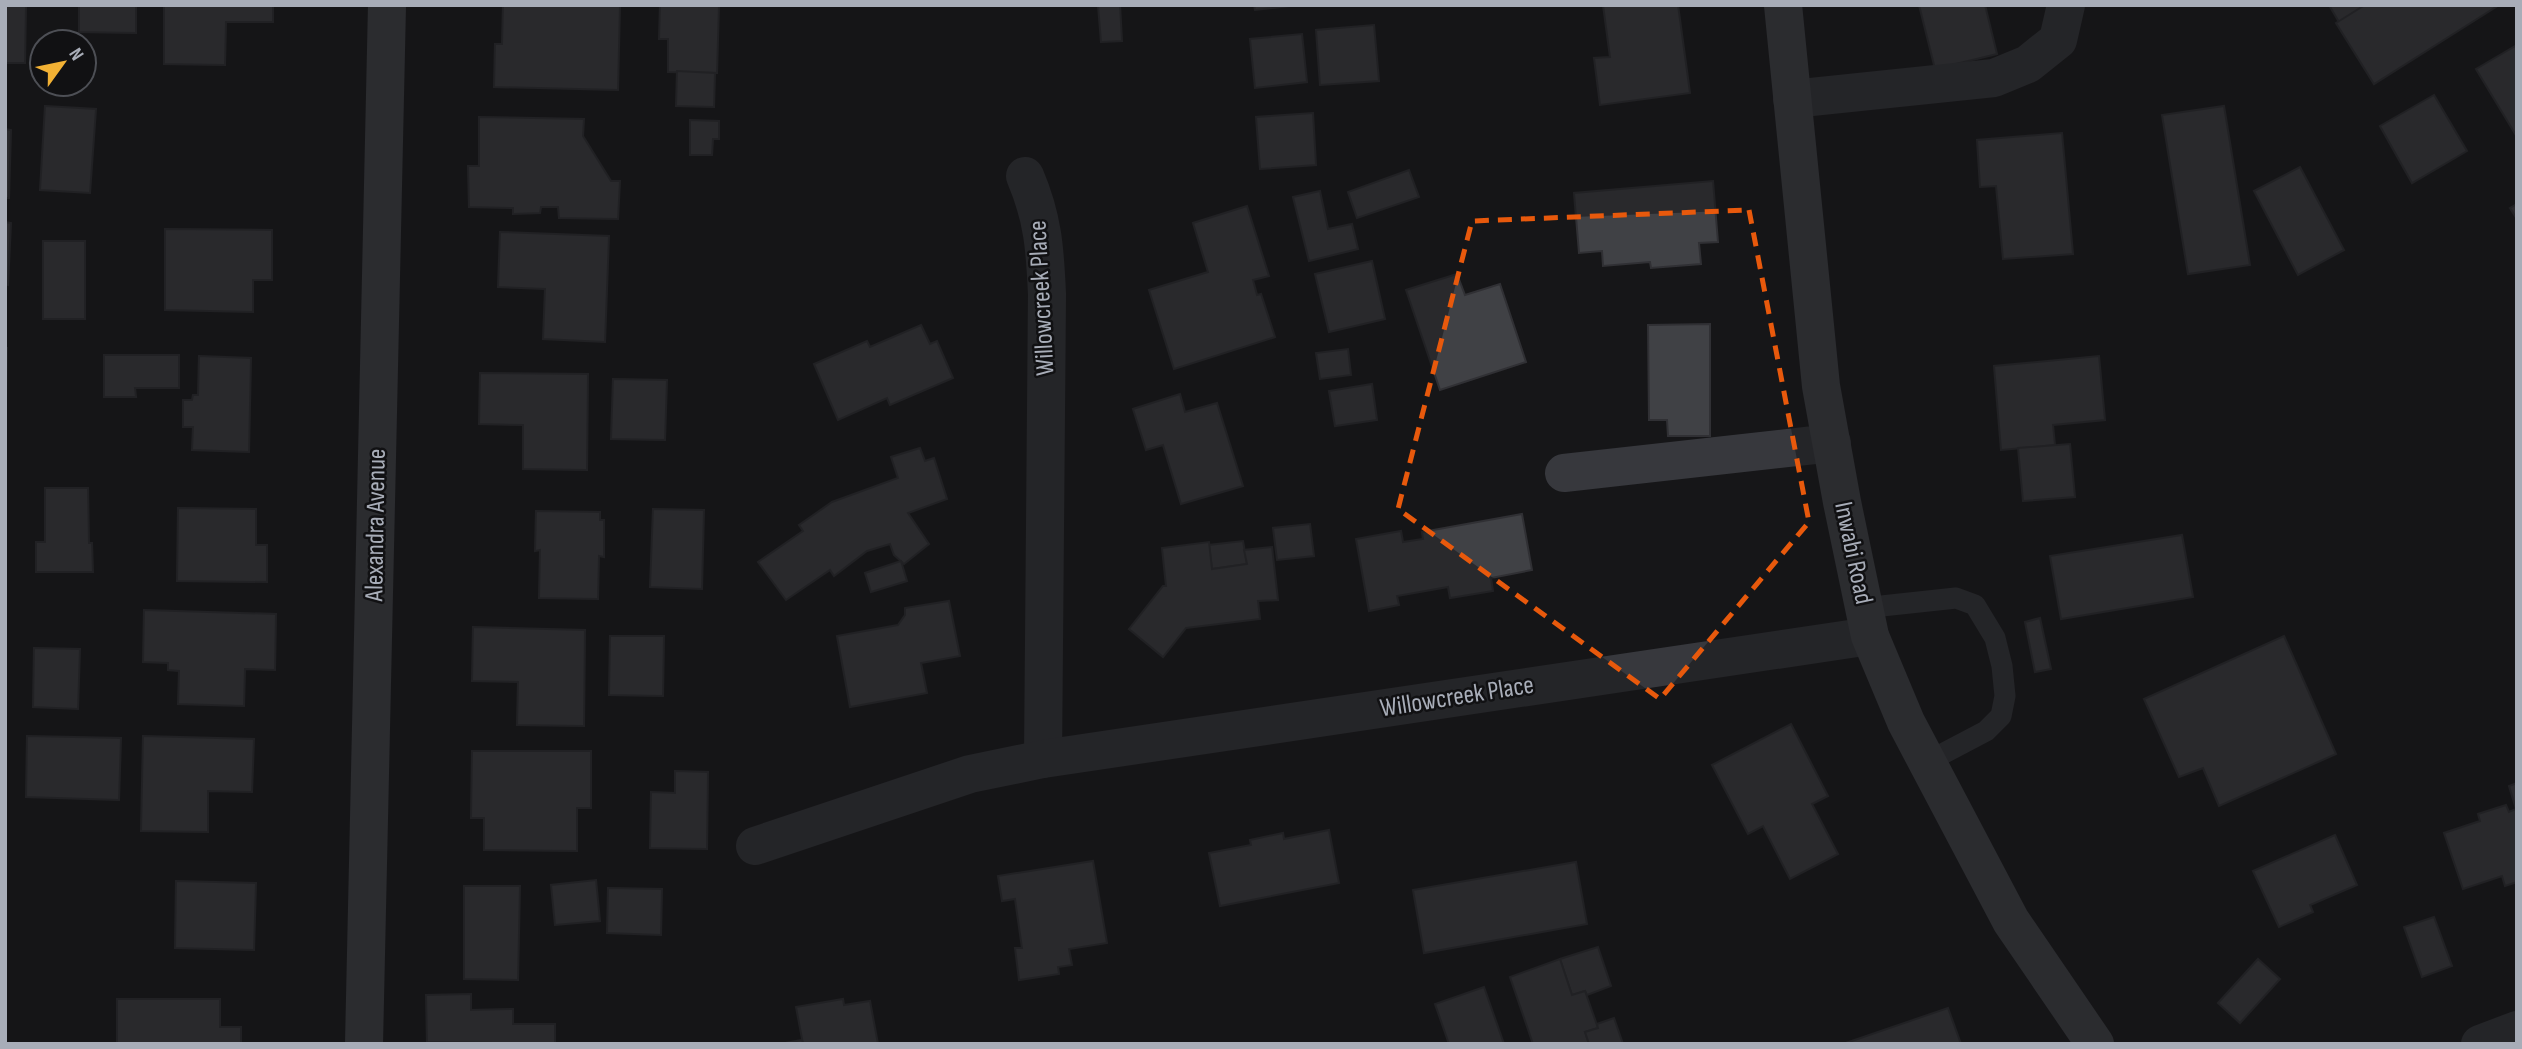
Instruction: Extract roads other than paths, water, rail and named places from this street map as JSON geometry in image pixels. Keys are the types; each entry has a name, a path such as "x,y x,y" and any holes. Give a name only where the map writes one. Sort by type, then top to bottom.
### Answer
{"street":[{"name":"Alexandra Avenue","path":"364,1044 387,5"},
{"name":"Inwabi Road","path":"1783,5 1821,386 1867,622 1906,722 2011,921 2095,1044"},
{"path":"1792,99 1994,78 2028,64 2058,40 2066,5"},
{"name":"Willowcreek Place","path":"1025,176 1037,204 1045,243 1047,294 1043,759"},
{"path":"1564,472 1832,443"},
{"name":"Willowcreek Place","path":"755,846 970,774 1043,759 1867,622"},
{"path":"2480,1044 2517,1030"}],"lane":[{"path":"1867,622 1956,598 1975,605 1995,638 2002,666 2005,696 2001,716 1986,731 1927,762"}]}
